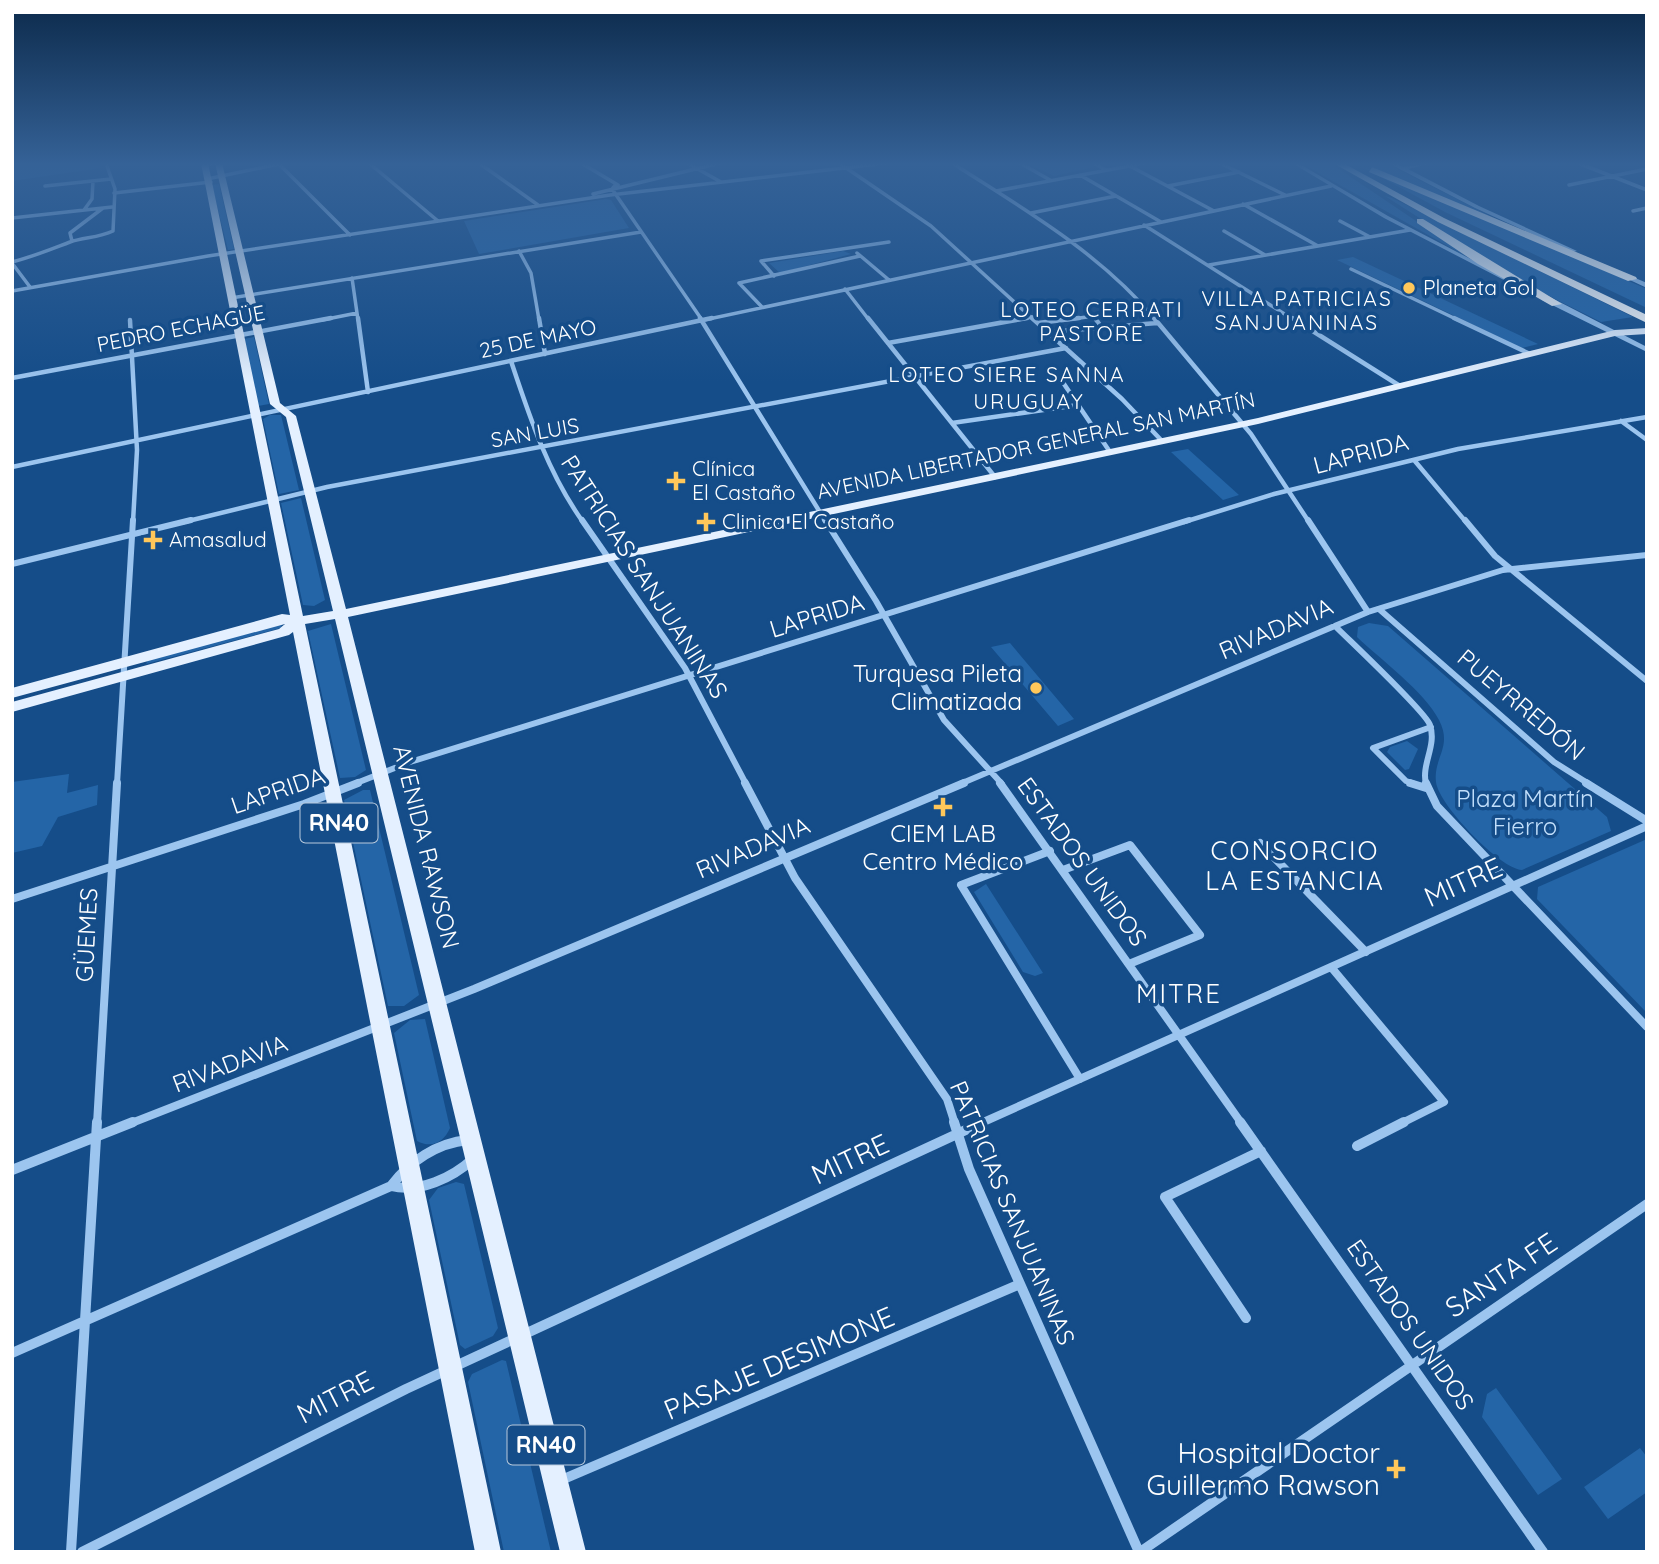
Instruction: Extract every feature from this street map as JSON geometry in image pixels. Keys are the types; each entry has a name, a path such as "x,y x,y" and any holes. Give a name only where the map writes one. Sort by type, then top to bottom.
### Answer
{"highway":[{"path":"1443,236 1469,254 1556,303"},
{"path":"1475,236 1625,306 1647,312"},
{"path":"1485,236 1625,306 1647,320"},
{"path":"1530,236 1632,279"}],"main road":[{"name":"RN40","path":"218,236 488,1552"},
{"name":"AVENIDA RAWSON","path":"236,236 275,404 290,416 573,1552"},
{"name":"AVENIDA LIBERTADOR GENERAL SAN MARTÍN","path":"1615,333 1617,327 1647,320"},
{"name":"AVENIDA LIBERTADOR GENERAL SAN MARTÍN","path":"12,693 284,632 298,621 1242,424 1615,333 1647,331"},
{"name":"AVENIDA LIBERTADOR GENERAL SAN MARTÍN","path":"12,708 124,669"}],"street":[{"path":"69,236 72,241"},
{"path":"30,288 12,262 51,252 72,241 102,236"},
{"path":"12,291 337,236"},
{"path":"231,298 615,236"},
{"name":"ESTADOS UNIDOS","path":"643,236 701,320 821,513 944,720 1004,787 1543,1552"},
{"path":"942,236 1049,332 1162,441"},
{"path":"1063,236 1136,296 1242,424 1368,612"},
{"name":"25 DE MAYO","path":"12,467 1091,236"},
{"path":"1161,236 1400,386"},
{"path":"1232,236 1265,256"},
{"path":"1301,236 1319,246"},
{"path":"1208,265 1376,236"},
{"path":"1422,236 1647,349"},
{"path":"1538,236 1647,286"},
{"path":"774,276 761,261 889,242"},
{"path":"851,248 889,280"},
{"path":"519,251 531,273 545,354"},
{"path":"762,307 739,283 860,256"},
{"path":"1351,269 1530,354"},
{"path":"352,278 368,392"},
{"path":"845,289 995,477"},
{"name":"PEDRO ECHAGÜE","path":"12,378 238,333 357,313"},
{"path":"1038,323 1094,316 1102,328"},
{"path":"888,343 1032,317"},
{"name":"GÜEMES","path":"71,1552 132,535 136,441 130,320"},
{"path":"1049,332 1157,323"},
{"name":"SAN LUIS","path":"12,564 309,491 756,409 1066,348"},
{"name":"PATRICIAS SANJUANINAS","path":"511,361 541,448 564,495 689,676 795,878 947,1099 969,1169 1140,1552"},
{"path":"1064,384 1110,452"},
{"path":"952,423 1078,405"},
{"name":"LAPRIDA","path":"12,900 333,793 410,762 1289,492 1414,460 1647,416"},
{"path":"1621,421 1647,440"},
{"path":"1414,460 1495,556 1647,681"},
{"name":"RIVADAVIA","path":"12,1170 381,1026 1368,612 1511,569 1647,555"},
{"name":"PUEYRREDÓN","path":"1379,609 1554,762 1647,821"},
{"path":"1335,626 1427,719 1431,727 1431,750 1423,770 1426,788 1442,812 1647,1027"},
{"path":"1426,788 1406,782 1373,748 1431,727"},
{"name":"MITRE","path":"82,1552 451,1369 1080,1079 1647,826"},
{"path":"1260,843 1366,951"},
{"path":"1063,870 1130,845 1200,934 1129,964"},
{"path":"1050,851 961,885 1080,1079"},
{"path":"1331,967 1444,1102 1357,1146"},
{"path":"12,1353 391,1186 409,1165 459,1141 473,1149 465,1167 414,1189 391,1186"},
{"path":"1246,1318 1165,1197 1261,1151"},
{"name":"SANTA FE","path":"1140,1552 1647,1204"},
{"name":"PASAJE DESIMONE","path":"555,1483 1020,1284"}],"green space":[{"path":"225,236 231,236 234,249 228,250"},
{"path":"471,236 583,236 479,254"},
{"path":"1430,236 1438,236 1483,266"},
{"path":"1448,236 1469,236 1633,317 1601,322 1515,279"},
{"path":"1495,236 1524,236 1647,289 1647,308"},
{"path":"843,251 851,254 780,273 769,263"},
{"name":"Planeta Gol","path":"1353,257 1538,344 1522,348 1337,260"},
{"path":"254,337 269,404 258,406 244,339"},
{"path":"270,415 281,415 299,490 279,494 263,419"},
{"path":"1188,449 1239,495 1223,500 1171,452"},
{"path":"301,498 325,600 314,606 303,605 281,503"},
{"name":"Plaza Martín Fierro","path":"1369,623 1388,626 1607,817 1611,831 1522,870 1512,867 1486,848 1458,819 1439,792 1436,774 1444,738 1439,720 1413,687 1357,637 1358,627"},
{"path":"282,624 281,628 146,664 148,660"},
{"path":"331,624 366,770 355,777 340,778 308,631"},
{"name":"Turquesa Pileta Climatizada","path":"1010,643 1074,719 1058,726 991,647"},
{"path":"1407,741 1418,749 1409,769 1405,770 1387,752 1390,747"},
{"path":"69,774 67,793 98,785 97,805 58,817 42,846 12,853 12,782"},
{"path":"363,790 370,790 419,995 404,1006 388,1006 344,800"},
{"path":"1647,839 1647,1013 1537,899 1538,887"},
{"path":"986,884 1043,973 1035,976 1023,972 974,892"},
{"path":"425,1019 450,1128 441,1140 432,1144 417,1141 394,1033 410,1020"},
{"path":"456,1182 464,1184 498,1328 493,1336 465,1349 460,1345 429,1200 438,1188"},
{"path":"502,1360 506,1361 551,1552 504,1552 468,1382 472,1374"},
{"path":"1496,1388 1562,1479 1538,1495 1482,1417 1487,1394"},
{"path":"1640,1448 1647,1457 1647,1492 1608,1519 1584,1487"}],"place":[{"name":"Planeta Gol","path":"1409,288"},
{"name":"Clínica El Castaño","path":"676,481"},
{"name":"Clinica El Castaño","path":"706,522"},
{"name":"Amasalud","path":"153,540"},
{"name":"Turquesa Pileta Climatizada","path":"1036,688"},
{"name":"CIEM LAB Centro Médico","path":"943,807"},
{"name":"Hospital Doctor Guillermo Rawson","path":"1396,1469"}],"district":[{"name":"VILLA PATRICIAS SANJUANINAS","path":"1297,311"},
{"name":"LOTEO CERRATI PASTORE","path":"1092,322"},
{"name":"LOTEO SIERE SANNA","path":"1007,375"},
{"name":"URUGUAY","path":"1029,402"},
{"name":"CONSORCIO LA ESTANCIA","path":"1295,866"},
{"name":"MITRE","path":"1179,994"}]}
